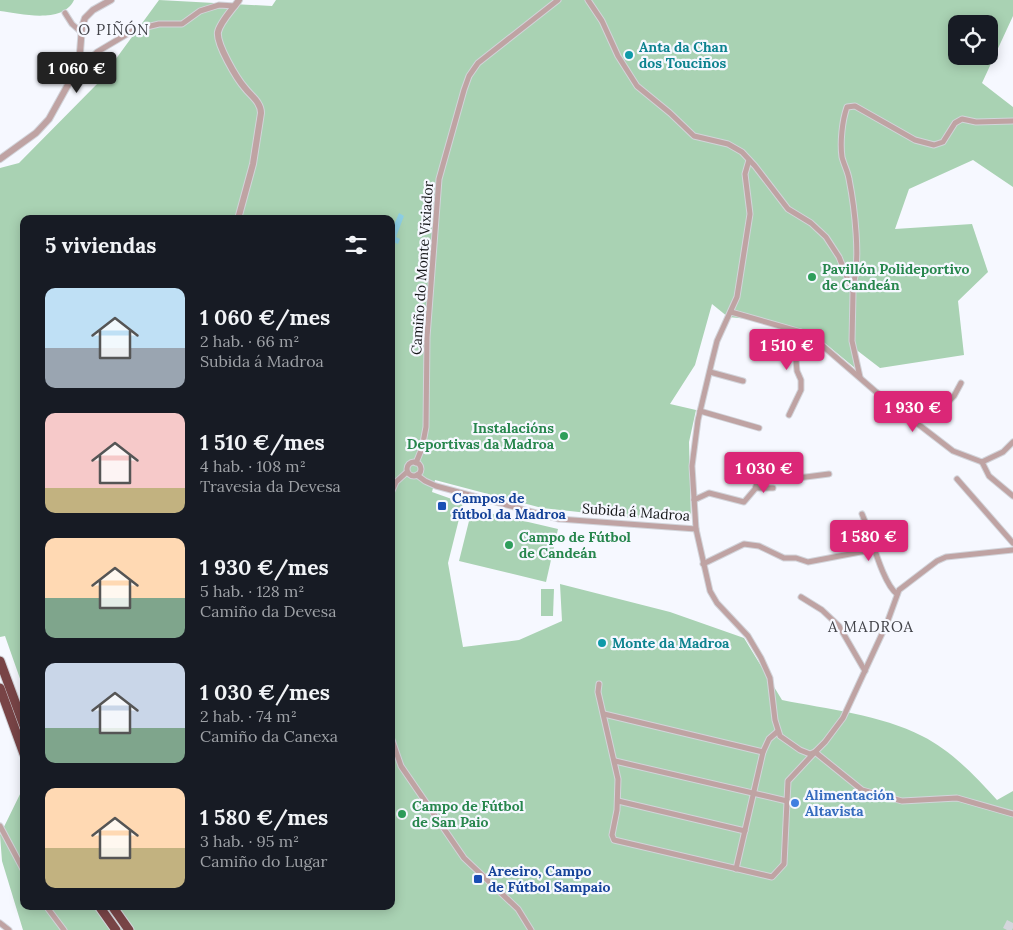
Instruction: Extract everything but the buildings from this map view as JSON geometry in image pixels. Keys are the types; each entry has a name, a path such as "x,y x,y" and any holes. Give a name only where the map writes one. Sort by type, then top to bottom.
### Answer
{"highway":[{"path":"0,661 20,715"},
{"path":"0,688 20,743"},
{"path":"102,910 116,930"},
{"path":"115,910 129,930"}],"street":[{"path":"0,159 44,126 76,73 79,65 81,32 85,18 93,10 111,0"},
{"name":"Camiño do Monte Vixiador","path":"416,463 426,427 427,337 439,179 464,90 469,76 478,62 558,0"},
{"path":"588,0 602,21 618,56 637,86 670,112 694,136 734,147 749,160 788,209 811,223 826,237 839,257 852,287 852,341 860,377"},
{"path":"76,73 97,52 134,30 159,24 182,24 200,11 237,3"},
{"path":"237,3 220,28 218,38 230,66 243,86 261,106 253,164 239,215"},
{"path":"65,13 72,24 81,32"},
{"path":"852,287 856,278 856,240 852,191 842,157 842,142 848,107 855,106 915,140 934,144 943,142 955,123 962,119 976,122 1013,121"},
{"path":"696,529 692,466 700,411 710,372 718,342 737,297 750,214 745,174 749,160"},
{"path":"730,312 801,332 816,340 900,410 953,451 982,462 989,476 1013,496"},
{"path":"789,416 801,390 795,349 801,332"},
{"path":"710,372 743,381"},
{"path":"900,410 912,395 945,405 954,396 960,383"},
{"path":"700,411 759,428"},
{"path":"982,462 1003,452 1013,442"},
{"path":"395,484 407,472 409,465 416,463 420,468 418,475"},
{"path":"694,500 709,493 744,502 756,488 759,477 765,474 792,470 798,478 829,474"},
{"name":"Subida á Madroa","path":"407,472 413,476 418,475 436,486 560,519 696,529 710,591 717,603 748,636 767,670 772,687 777,732"},
{"path":"957,479 1013,543"},
{"path":"756,488 773,488"},
{"path":"862,514 876,549 885,579 897,594"},
{"path":"703,564 744,544 759,546 784,558 796,558 808,562 876,549"},
{"path":"599,684 598,692 615,761 618,801 612,835 614,840 770,878 783,866 788,781 834,732 844,718 887,623 897,594 937,561 946,557 1013,550"},
{"path":"800,598 822,610 839,626 865,671"},
{"path":"604,714 763,752"},
{"path":"736,869 763,752 769,739 777,732 805,753 815,752 862,790 902,801 956,798 1013,814"},
{"path":"395,749 401,766 464,858 518,909 531,930"},
{"path":"615,761 787,801"},
{"path":"618,801 745,831"},
{"path":"0,826 20,864"},
{"path":"49,910 64,930"},
{"path":"0,923 9,930"}],"green space":[{"path":"0,0 74,0 69,7 61,12 41,16 0,11"},
{"path":"159,0 272,6 276,0 1013,0 1013,16 998,48 998,15 948,15 948,65 990,65 982,83 1013,107 1013,187 973,160 909,189 895,229 972,224 988,272 958,301 964,355 880,368 854,348 855,368 826,344 786,325 728,317 712,304 695,365 670,404 696,410 689,442 691,520 634,518 542,508 435,480 432,492 463,503 448,563 463,647 519,640 562,621 560,584 670,612 744,638 782,700 872,718 906,729 943,749 972,773 997,800 1013,791 1013,930 23,930 2,861 0,835 20,794 20,910 395,910 395,215 20,215 20,679 5,636 0,637 0,168 19,163 99,82"},
{"name":"Campo de Fútbol de Candeán","path":"472,509 558,529 546,582 459,561"},
{"path":"541,589 554,589 553,616 541,616"}],"water":[{"path":"399,213 404,216 396,237 400,239 398,244 395,243 395,222"}],"tunnel":[{"path":"1007,930 1013,918"}],"place":[{"name":"Anta da Chan dos Touciños","path":"629,55"},
{"name":"Pavillón Polideportivo de Candeán","path":"812,277"},
{"name":"Instalacións Deportivas da Madroa","path":"564,436"},
{"name":"Campos de fútbol da Madroa","path":"442,506"},
{"name":"Campo de Fútbol de Candeán","path":"509,545"},
{"name":"Monte da Madroa","path":"602,643"},
{"name":"Alimentación Altavista","path":"795,803"},
{"name":"Campo de Fútbol de San Paio","path":"402,814"},
{"name":"Areeiro, Campo de Fútbol Sampaio","path":"478,879"}],"district":[{"name":"O PIÑÓN","path":"114,29"},
{"name":"A MADROA","path":"871,626"}]}
